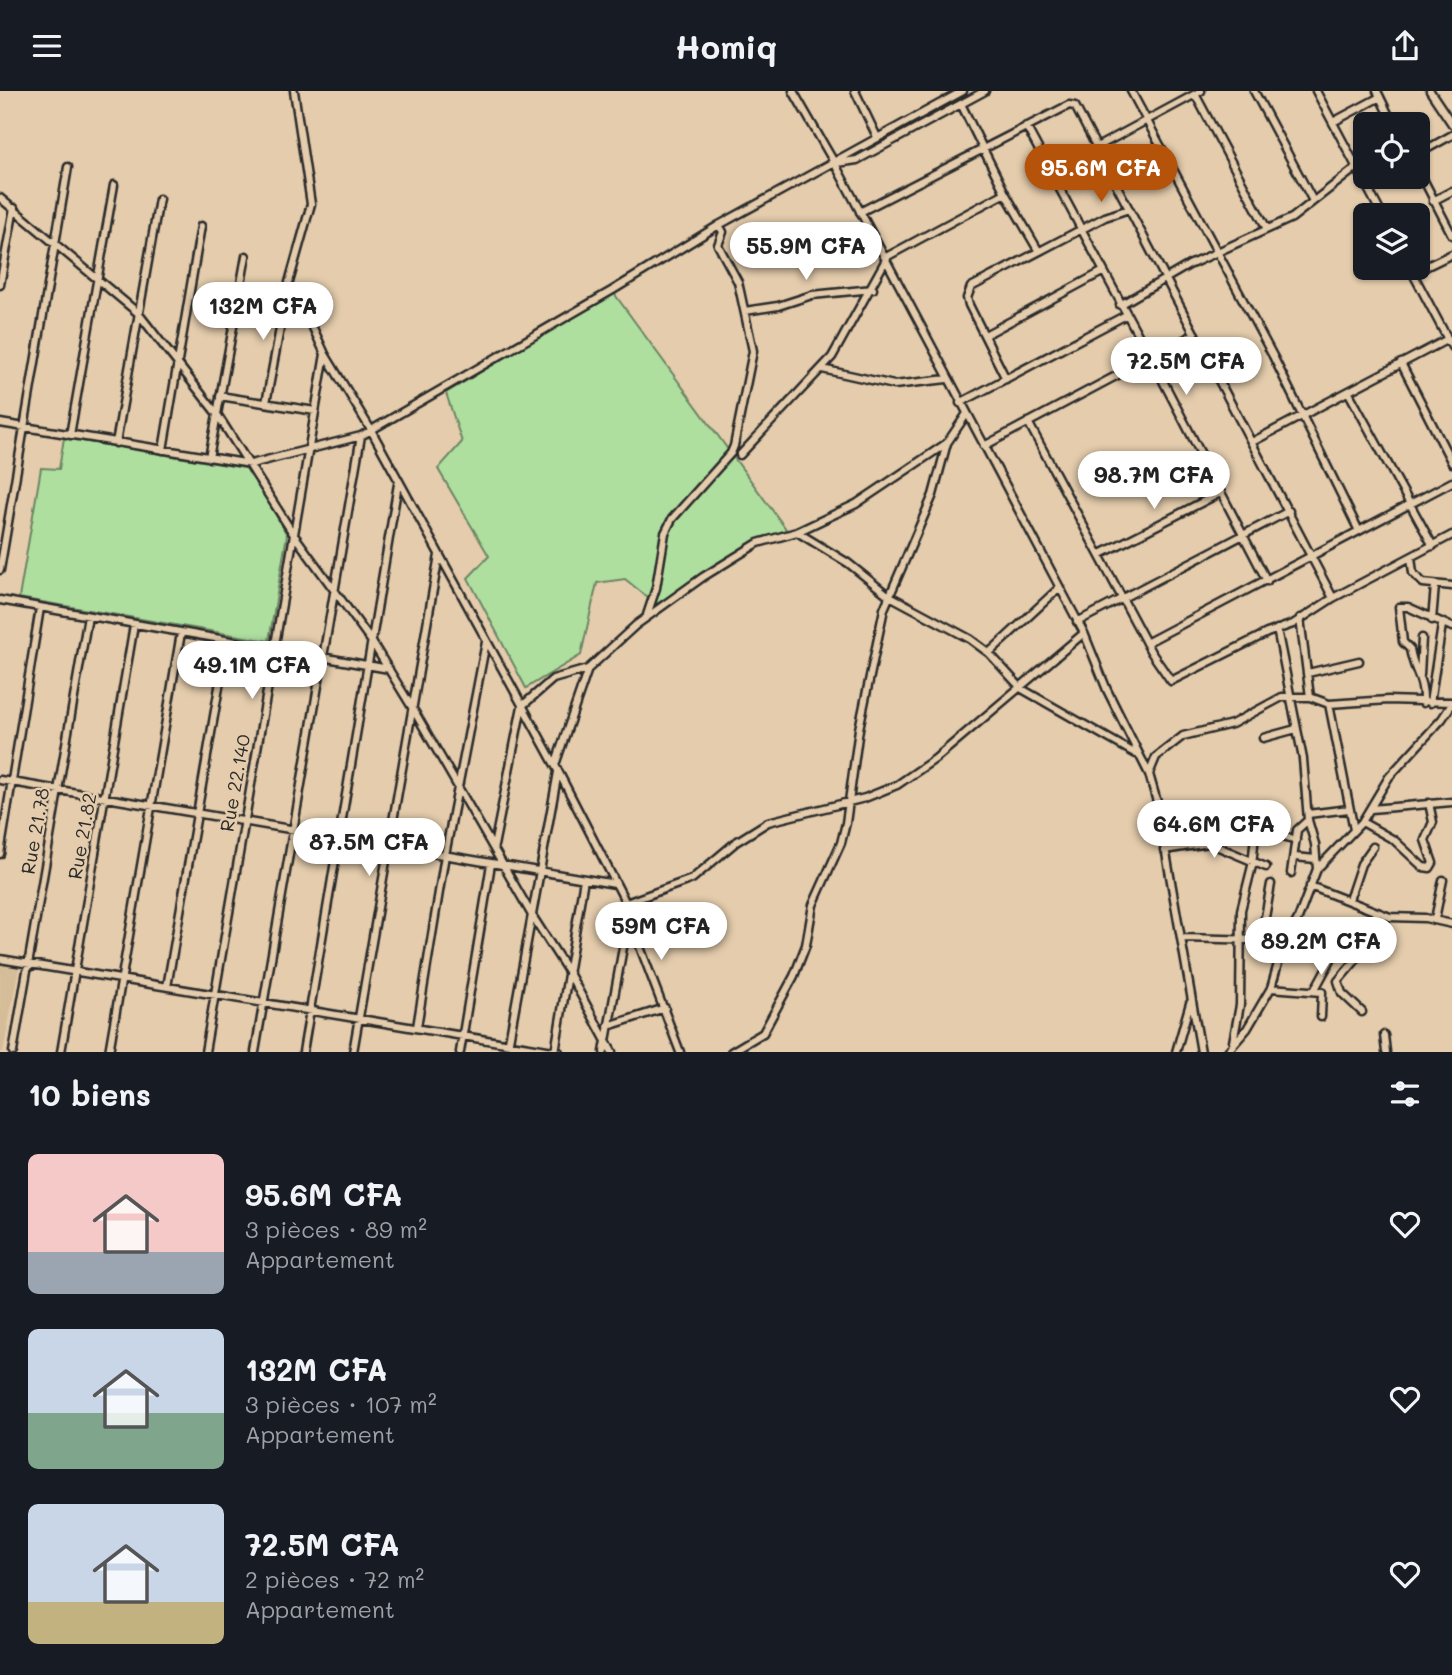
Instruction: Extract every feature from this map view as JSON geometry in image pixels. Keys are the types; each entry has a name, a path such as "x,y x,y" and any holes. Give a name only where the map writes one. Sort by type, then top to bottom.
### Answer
{"street":[{"path":"267,403 288,286 311,198 294,91"},
{"path":"793,91 835,164 1058,589 1084,633 1149,774 1157,802 1201,1052"},
{"path":"855,91 877,137"},
{"path":"0,423 251,464 308,452 361,436 719,225 835,164 877,137 963,91"},
{"path":"835,164 857,160 985,91"},
{"path":"1131,91 1302,414 1359,531"},
{"path":"1254,91 1313,201"},
{"path":"1316,91 1353,160"},
{"path":"1430,91 1452,124"},
{"path":"1097,147 1198,93 1267,229"},
{"path":"1333,122 1378,94 1388,112"},
{"path":"961,104 1005,194 1038,250"},
{"path":"859,212 1072,105 1097,147 1164,279 1314,557 1333,598"},
{"path":"1026,126 1082,228 1102,272 1152,358 1267,581"},
{"path":"1430,147 1452,135"},
{"path":"0,570 68,167"},
{"path":"1120,305 1164,279 1292,218 1353,170"},
{"path":"70,435 114,185"},
{"path":"1427,189 1452,235"},
{"path":"1433,201 1452,191"},
{"path":"740,455 822,369 873,289 884,261 900,248 1005,194"},
{"path":"0,198 97,276 138,313 217,414 294,535 389,669 506,866 533,917 569,973 612,1052"},
{"path":"116,443 159,199"},
{"path":"0,285 14,208"},
{"path":"1006,379 968,305 967,292 979,281 1038,250 1129,209"},
{"path":"646,617 656,588 671,519 731,453 734,446 753,356 738,282 719,249 718,242 723,232 719,225"},
{"path":"163,450 201,226"},
{"path":"1430,263 1452,254"},
{"path":"209,458 246,255"},
{"path":"985,335 1102,272"},
{"path":"1416,280 1452,347"},
{"path":"288,286 303,306 325,354 372,430 555,765 626,903 629,918 680,1052"},
{"path":"746,311 778,306 812,295 873,289"},
{"path":"960,403 1126,315"},
{"path":"984,446 1195,334"},
{"path":"1252,442 1448,339"},
{"name":"Rue 22.140","path":"205,1052 325,354"},
{"path":"1401,363 1452,463"},
{"path":"822,369 894,384 919,384 947,379"},
{"path":"1349,393 1433,546"},
{"path":"220,396 315,411"},
{"path":"731,1052 763,1033 794,976 806,946 813,905 841,843 870,670 888,595 933,495 947,443 966,415"},
{"path":"1028,422 1101,554 1146,643 1171,681 1300,618 1452,535"},
{"path":"255,1052 361,436"},
{"path":"555,765 588,669 646,617 758,543 797,532 856,504 947,443"},
{"path":"1146,643 1314,557 1452,482"},
{"path":"303,1052 399,483"},
{"path":"1101,554 1220,493"},
{"path":"1077,622 1289,511"},
{"path":"797,532 848,563 888,595 970,639 989,653 1022,689 1138,755"},
{"path":"353,1052 439,555"},
{"path":"1411,557 1414,574 1423,583 1452,586"},
{"path":"1432,620 1435,586"},
{"path":"989,653 1058,589"},
{"path":"0,600 389,669"},
{"path":"1399,607 1408,607 1432,620 1449,625 1427,703 1423,684 1412,665 1410,649 1403,642 1399,607"},
{"path":"0,854 40,608"},
{"name":"Rue 21.78","path":"13,1052 88,616"},
{"path":"1300,618 1310,697"},
{"name":"Rue 21.82","path":"61,1052 134,625"},
{"path":"1277,629 1303,759 1308,817 1317,869"},
{"path":"110,1052 181,633"},
{"path":"626,903 692,879 736,842 768,822 848,803 897,785 935,759 1022,689 1084,633"},
{"path":"1420,677 1422,638"},
{"path":"167,987 227,641"},
{"path":"416,1027 457,787 486,642"},
{"path":"1308,673 1359,661"},
{"path":"494,846 522,706 553,679 569,672 588,669"},
{"path":"1149,774 1156,757 1182,736 1232,724 1265,703 1290,695 1310,697 1329,704 1388,700 1452,703"},
{"path":"1227,1052 1247,1029 1271,988 1283,946 1298,919 1317,869 1362,822 1390,777 1442,719 1452,703"},
{"path":"1329,704 1354,830"},
{"path":"1442,719 1452,722"},
{"path":"1264,738 1296,729"},
{"path":"508,1052 558,772"},
{"path":"0,780 615,884"},
{"path":"1371,809 1452,802"},
{"path":"1362,822 1394,840 1423,867 1430,868 1433,863 1425,840 1433,822 1429,803"},
{"path":"1291,873 1297,830 1308,817 1349,809"},
{"path":"1233,1044 1240,1006 1241,910 1253,861 1255,834 1250,824 1237,819"},
{"path":"1255,834 1274,832 1296,840"},
{"path":"1164,850 1209,843 1266,867"},
{"path":"1349,900 1361,864 1373,847"},
{"path":"1294,857 1317,859"},
{"path":"460,1052 491,864"},
{"path":"0,959 556,1052 584,879"},
{"path":"1435,919 1443,880"},
{"path":"1182,938 1262,940 1271,884"},
{"path":"1310,886 1349,900 1377,914 1435,919 1452,924"},
{"path":"1362,1012 1350,997 1343,995 1338,981 1355,961 1359,938 1377,914"},
{"path":"604,1052 629,918"},
{"path":"1315,989 1341,941"},
{"path":"1271,988 1315,989 1324,993 1321,1017"},
{"path":"1176,1052 1191,999"},
{"path":"608,1026 665,1007"},
{"path":"1384,1035 1386,1052"}],"shaded area":[{"path":"0,964 19,967 3,1052 0,1052"}],"green space":[{"path":"613,292 786,529 656,604 625,579 597,583 581,655 526,688 468,578 489,556 438,469 462,442 446,393"},
{"path":"64,438 251,469 287,535 269,641 19,598 41,468 59,469"}]}
